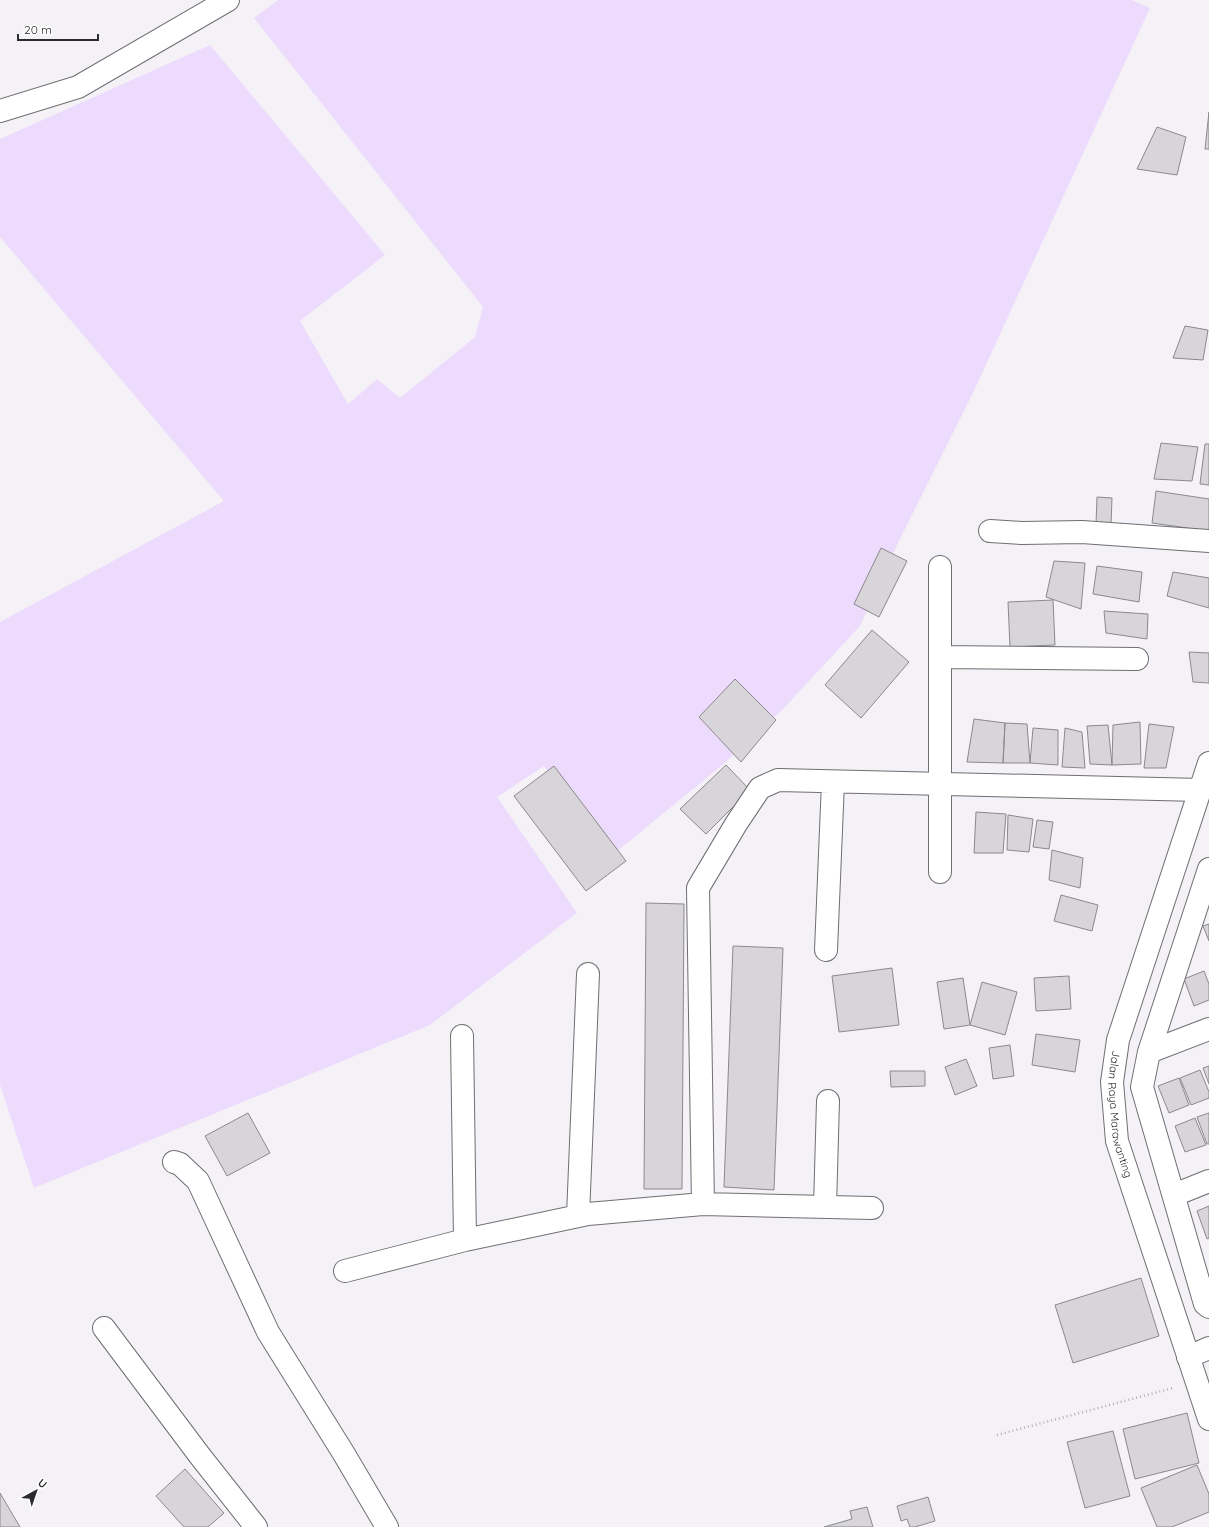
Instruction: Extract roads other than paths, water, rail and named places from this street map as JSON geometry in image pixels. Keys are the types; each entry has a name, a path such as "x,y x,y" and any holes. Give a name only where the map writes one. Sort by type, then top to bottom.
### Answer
{"street":[{"path":"0,111 78,87 228,0"},
{"path":"990,531 1022,533 1082,532 1209,542"},
{"path":"940,567 940,872"},
{"path":"940,657 1137,658"},
{"name":"Jalan Raya Marawanting","path":"1209,763 1118,1040 1112,1082 1117,1141 1209,1419"},
{"path":"702,1204 698,888 736,824 760,788 778,780 1201,790"},
{"path":"826,950 833,782"},
{"path":"1209,868 1205,894 1149,1052 1142,1087 1206,1304 1209,1307"},
{"path":"578,1216 588,974"},
{"path":"1149,1052 1209,1029"},
{"path":"462,1036 465,1240"},
{"path":"826,1207 828,1101"},
{"path":"174,1162 180,1164 198,1181 268,1332 344,1454 387,1527"},
{"path":"1174,1195 1209,1181"},
{"path":"345,1271 465,1240 588,1214 702,1204 872,1208"},
{"path":"104,1328 200,1456 256,1527"},
{"path":"1188,1356 1209,1348"}]}
